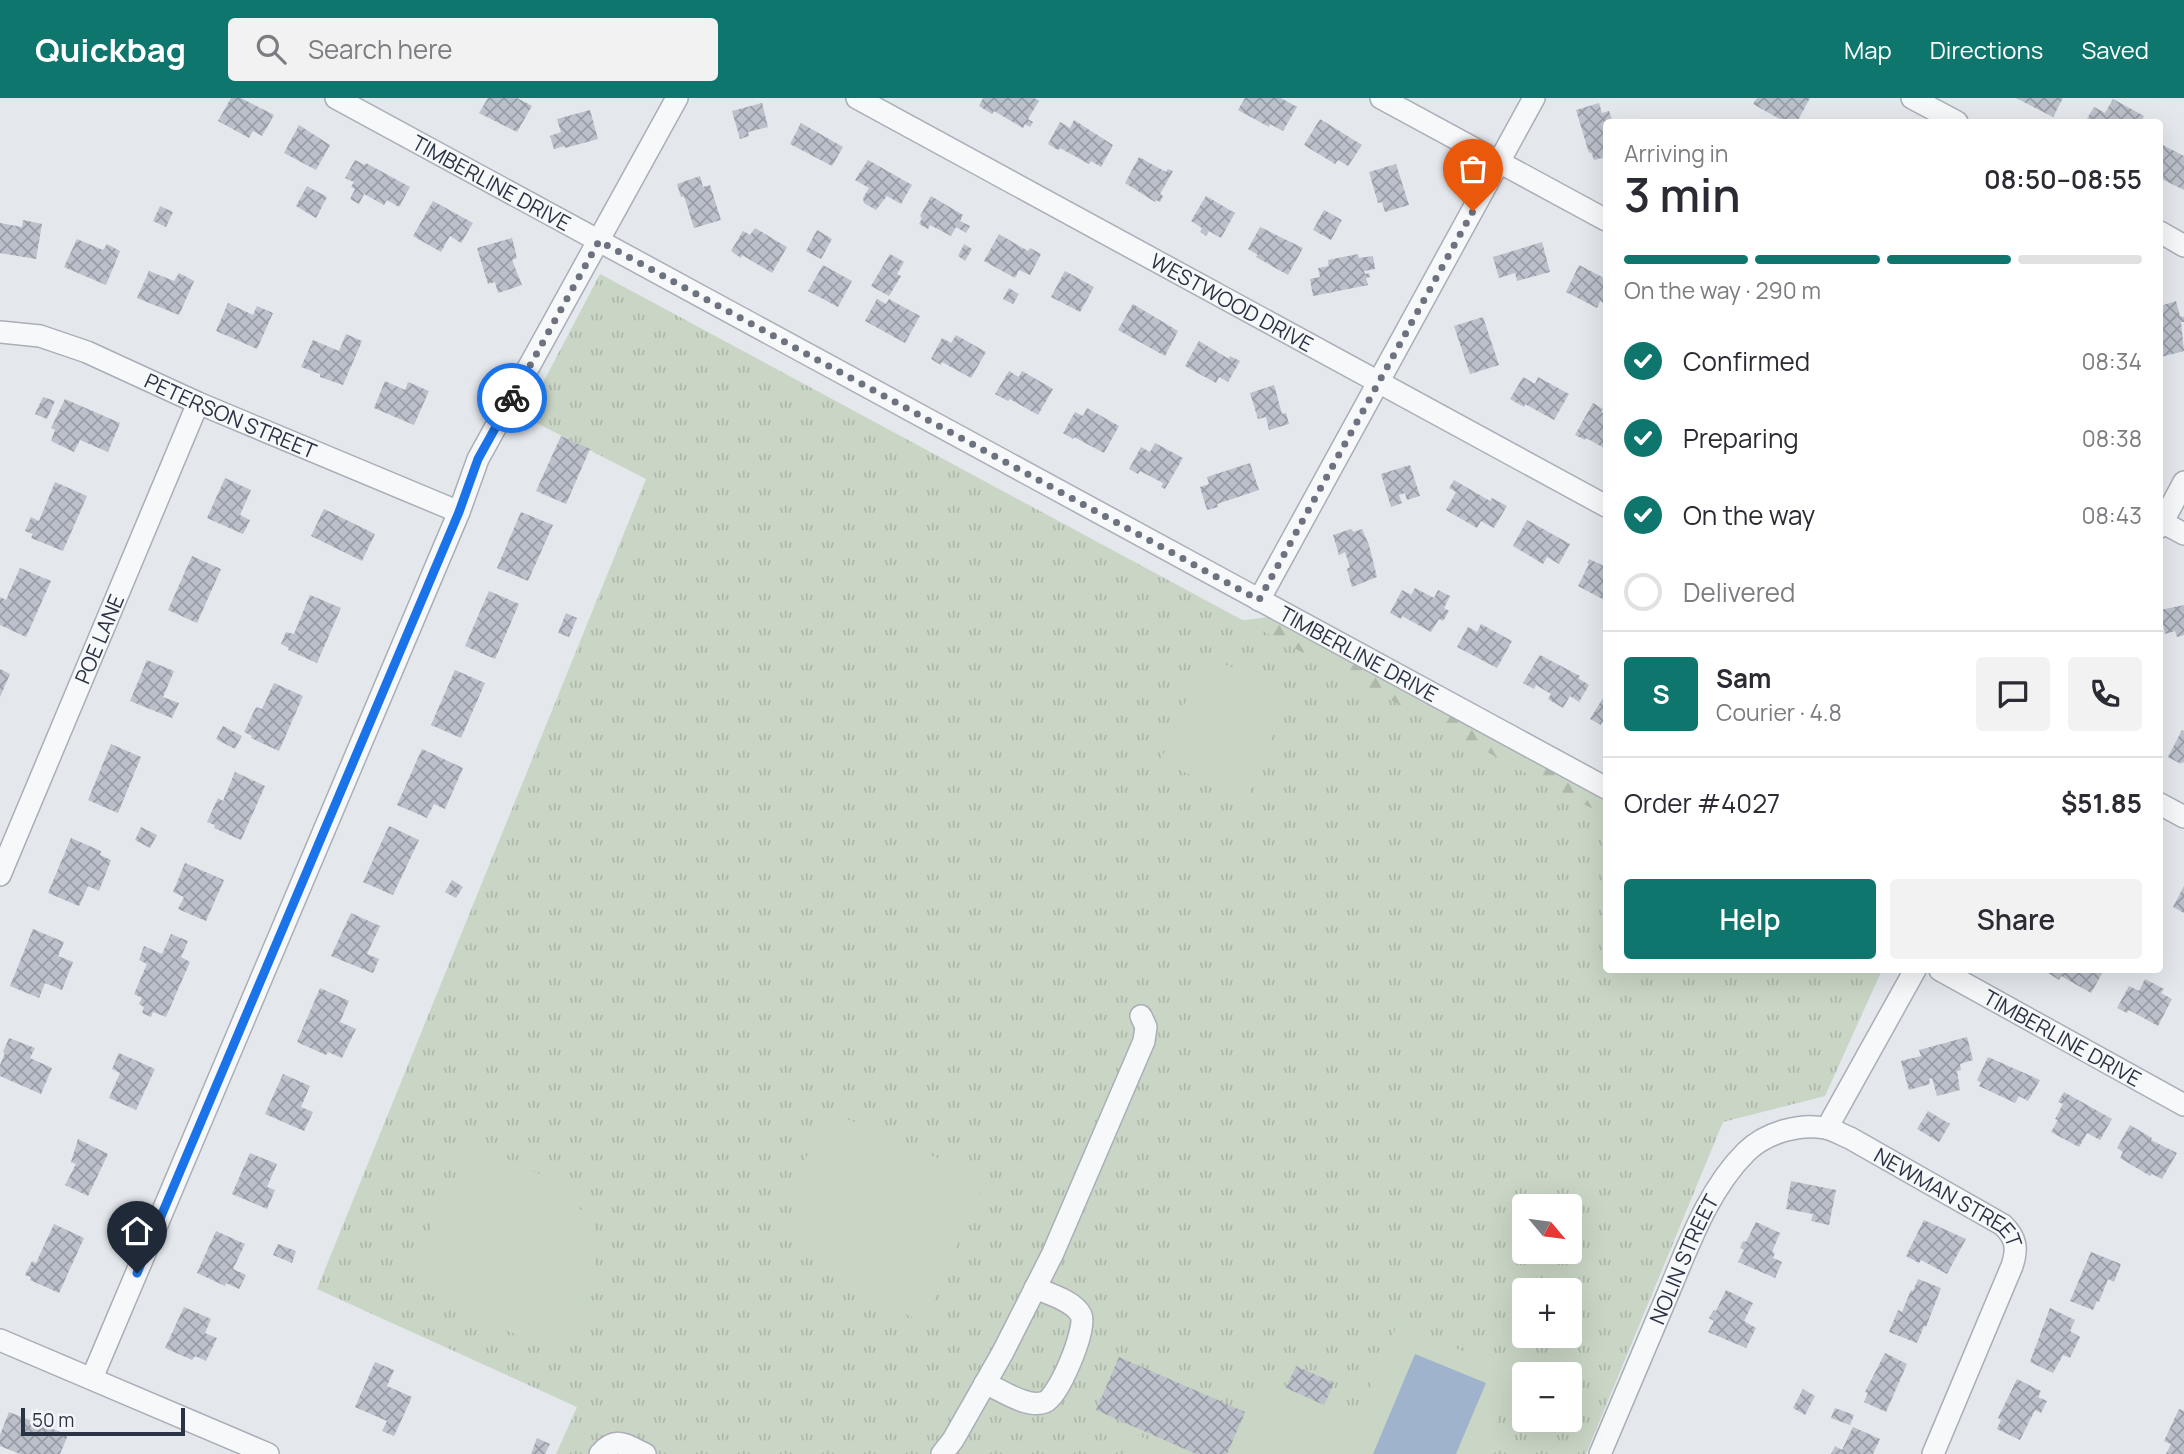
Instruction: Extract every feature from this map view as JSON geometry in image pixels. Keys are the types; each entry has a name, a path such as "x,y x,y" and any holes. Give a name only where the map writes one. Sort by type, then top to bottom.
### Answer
{"street":[{"name":"TIMBERLINE DRIVE","path":"336,98 1603,786"},
{"path":"92,1378 459,512 478,459 677,98"},
{"name":"WESTWOOD DRIVE","path":"857,98 1381,381 1603,504"},
{"path":"1381,98 1603,218"},
{"path":"1259,600 1534,98"},
{"path":"1912,98 1951,119"},
{"path":"2163,234 2184,246"},
{"name":"PETERSON STREET","path":"0,332 40,336 87,352 198,403 459,512"},
{"name":"POE LANE","path":"0,875 198,403"},
{"path":"2163,519 2184,482"},
{"path":"2163,525 2184,534"},
{"path":"2163,806 2184,817"},
{"path":"1827,1128 1913,973"},
{"name":"TIMBERLINE DRIVE","path":"1945,973 2184,1105"},
{"path":"942,1454 953,1440 985,1383 1053,1253 1144,1041 1146,1027 1141,1016"},
{"name":"NOLIN STREET","path":"1600,1454 1697,1227 1723,1179 1747,1150 1770,1136 1810,1126 1827,1128"},
{"name":"NEWMAN STREET","path":"1827,1128 1850,1138 2003,1225 2013,1236 2016,1248 2012,1266 1933,1454"},
{"path":"985,1383 1029,1403 1044,1402 1056,1394 1083,1328 1081,1314 1070,1304 1035,1288"},
{"path":"0,1340 265,1453"},
{"path":"600,1454 608,1444 617,1442 645,1454"}],"green space":[{"path":"600,274 1603,814 1603,973 1881,973 1825,1096 1723,1122 1586,1454 556,1454 577,1407 317,1289 646,479 525,417"},
{"path":"1270,617 1603,798 1603,868 1228,622"},
{"path":"1205,656 1291,692 1247,798 1160,762"},
{"path":"826,1110 972,1173 981,1190 924,1322 844,1288 799,1243 796,1182"},
{"path":"471,1142 550,1179 595,1224 596,1286 564,1357 420,1290 411,1272"},
{"path":"1398,1323 1512,1373 1512,1387 1483,1454 1228,1454 1256,1388 1282,1385 1357,1418"},
{"path":"1132,1433 1181,1454 1123,1454"}],"water":[{"path":"1415,1354 1486,1383 1456,1454 1373,1454"}],"building":[{"path":"231,98 241,98 274,115 262,136 253,131 249,138 218,121"},
{"path":"488,98 517,98 532,106 517,132 479,113"},
{"path":"983,98 1034,98 1039,101 1028,119 1033,122 1030,127 1025,124 1023,128 994,111 992,114 979,106"},
{"path":"1245,98 1281,98 1297,107 1283,131 1270,124 1269,127 1238,110"},
{"path":"1757,98 1810,98 1799,119 1780,119 1753,104"},
{"path":"2016,98 2063,98 2053,117"},
{"path":"2113,99 2144,116 2142,119 2087,119 2094,107 2105,113"},
{"path":"762,103 768,127 748,132 749,136 740,139 732,111"},
{"path":"1599,103 1602,113 1609,111 1612,119 1603,119 1603,158 1594,160 1591,152 1589,153 1576,110"},
{"path":"590,110 598,139 554,149 550,136 561,132 557,119"},
{"path":"1320,119 1362,145 1348,166 1338,160 1335,164 1304,145"},
{"path":"1074,120 1113,145 1101,167 1048,144 1060,122 1070,128"},
{"path":"801,123 843,147 832,166 790,144"},
{"path":"299,125 330,145 316,170 284,153"},
{"path":"2163,145 2184,156 2184,190 2163,180"},
{"path":"1139,157 1166,172 1168,169 1173,171 1160,194 1163,196 1160,202 1155,202 1125,183"},
{"path":"355,160 365,165 366,163 410,187 399,207 387,200 384,205 364,194 359,204 350,199 355,189 351,187 354,182 345,178"},
{"path":"868,160 912,185 901,204 887,196 876,210 864,203 863,198 869,188 855,180"},
{"path":"1396,164 1409,205 1385,212 1382,202 1378,203 1369,172"},
{"path":"700,176 703,187 710,185 721,220 694,228 684,196 681,197 677,184"},
{"path":"307,186 327,197 316,218 296,206"},
{"path":"931,196 963,215 960,221 970,226 966,233 956,227 951,236 930,225 928,229 919,224 922,218 920,216"},
{"path":"1206,196 1235,213 1221,238 1209,231 1206,236 1200,232 1202,228 1191,221"},
{"path":"433,201 473,223 461,243 450,236 441,252 413,236"},
{"path":"160,206 173,212 166,227 153,221"},
{"path":"1324,210 1342,220 1331,240 1313,230"},
{"path":"23,220 42,224 36,259 0,253 0,223 22,227"},
{"path":"1260,227 1303,248 1288,275 1256,257 1258,255 1248,249"},
{"path":"755,228 787,247 772,273 731,251 743,231 750,235"},
{"path":"817,230 832,239 821,259 806,251"},
{"path":"999,234 1028,251 1030,248 1041,254 1030,275 1019,270 1015,278 984,261"},
{"path":"512,238 517,258 512,260 522,285 498,293 495,282 488,284 477,248"},
{"path":"77,239 103,250 107,244 120,251 106,285 64,267"},
{"path":"1542,242 1550,272 1517,281 1515,273 1499,278 1493,257"},
{"path":"964,244 972,249 965,261 958,256"},
{"path":"890,254 904,262 897,274 901,276 889,296 871,286"},
{"path":"1358,254 1359,258 1373,256 1375,269 1364,271 1365,274 1369,273 1370,277 1366,278 1368,285 1313,296 1310,279 1320,277 1318,268 1329,266 1328,260"},
{"path":"823,265 852,281 838,307 808,291"},
{"path":"1579,265 1603,277 1603,302 1600,301 1597,308 1566,292"},
{"path":"149,271 174,281 179,273 194,281 179,315 137,298"},
{"path":"1065,271 1094,287 1080,312 1051,297"},
{"path":"1009,288 1019,294 1013,304 1003,299"},
{"path":"877,299 886,304 889,299 920,316 905,343 865,321"},
{"path":"2176,301 2180,316 2184,317 2184,322 2181,322 2184,351 2163,356 2163,305"},
{"path":"228,303 253,315 257,306 273,313 257,349 216,331"},
{"path":"1133,304 1178,331 1165,356 1118,330"},
{"path":"1483,317 1499,365 1470,374 1454,326"},
{"path":"346,334 362,341 343,385 301,367 313,340 339,351"},
{"path":"956,335 986,352 971,378 931,359 942,338 951,343"},
{"path":"1199,341 1229,359 1230,356 1240,361 1228,382 1219,377 1216,383 1185,366"},
{"path":"1009,371 1019,377 1022,371 1053,389 1038,415 995,394"},
{"path":"1523,377 1535,384 1538,377 1569,394 1554,420 1510,399"},
{"path":"385,381 405,390 408,382 429,391 414,425 374,408"},
{"path":"1274,385 1282,414 1286,413 1289,424 1269,430 1266,417 1258,419 1250,393"},
{"path":"43,397 55,401 47,419 35,414"},
{"path":"65,399 120,423 108,452 80,440 74,452 51,441 55,430 51,428"},
{"path":"1593,403 1603,409 1603,447 1575,435"},
{"path":"1087,408 1119,426 1104,453 1063,433 1075,412 1083,416"},
{"path":"561,436 590,449 566,504 536,491"},
{"path":"1155,443 1183,458 1165,489 1161,487 1163,483 1140,471 1138,474 1129,469 1141,447 1150,452"},
{"path":"1250,463 1259,490 1207,510 1200,487 1209,484 1207,477"},
{"path":"1410,465 1420,496 1407,500 1405,493 1399,495 1402,503 1391,507 1381,474"},
{"path":"225,478 251,490 240,515 250,520 243,534 207,518"},
{"path":"1454,480 1490,501 1492,498 1507,506 1494,528 1481,521 1477,528 1446,510 1456,492 1449,488"},
{"path":"55,482 87,496 63,551 31,538 33,534 25,531 31,517 39,521"},
{"path":"324,509 375,534 362,561 311,536"},
{"path":"521,512 553,525 528,581 497,568"},
{"path":"1527,520 1570,544 1559,564 1547,557 1543,564 1513,546"},
{"path":"1351,529 1354,532 1362,529 1377,577 1352,587 1345,552 1339,555 1333,535"},
{"path":"192,556 221,569 197,623 168,610"},
{"path":"1589,559 1603,566 1603,599 1578,586 1589,564"},
{"path":"20,568 51,581 26,637 0,625 0,597 6,600"},
{"path":"1415,588 1434,598 1438,590 1450,596 1444,608 1449,611 1443,621 1439,619 1431,632 1402,616 1401,619 1390,613 1402,590 1411,595"},
{"path":"489,591 519,604 495,659 465,646"},
{"path":"310,595 341,608 317,663 281,644 286,632 294,634"},
{"path":"2184,605 2184,635 2177,637 2175,631 2165,634 2163,609"},
{"path":"566,613 577,618 569,637 558,633"},
{"path":"1481,624 1512,641 1497,668 1457,647 1468,627 1477,632"},
{"path":"1540,655 1580,676 1578,678 1589,685 1579,702 1570,696 1563,708 1548,699 1551,694 1536,685 1534,689 1523,683"},
{"path":"147,660 174,671 163,697 179,703 172,718 130,701"},
{"path":"0,669 10,674 0,697"},
{"path":"455,670 485,683 461,738 431,725"},
{"path":"274,683 303,696 279,751 244,732 256,707 262,709"},
{"path":"1603,698 1603,723 1601,725 1590,719"},
{"path":"223,726 242,736 235,749 216,739"},
{"path":"2182,730 2184,763 2181,764 2168,757"},
{"path":"111,744 141,757 118,813 88,800"},
{"path":"422,749 463,768 445,809 434,804 427,818 397,805"},
{"path":"235,772 265,786 241,840 207,822 218,798 223,801"},
{"path":"389,826 419,840 393,895 363,882"},
{"path":"141,827 157,835 150,848 135,840"},
{"path":"71,838 101,851 100,855 111,860 99,891 88,886 79,906 48,893"},
{"path":"185,863 224,880 206,921 178,909 184,897 173,892"},
{"path":"452,880 463,887 456,898 445,892"},
{"path":"2184,886 2184,913 2173,907"},
{"path":"351,913 380,926 367,954 379,959 373,973 331,956"},
{"path":"33,929 64,942 58,956 73,962 62,990 45,983 39,998 10,986"},
{"path":"171,934 188,941 181,957 190,962 166,1017 153,1012 151,1017 142,1013 144,1007 139,1004 142,998 134,994 147,964 139,960 144,946 162,954"},
{"path":"2048,973 2102,973 2091,993 2061,976 2059,980"},
{"path":"2145,979 2164,989 2161,993 2172,999 2158,1026 2129,1010 2127,1013 2117,1008 2129,986 2139,991"},
{"path":"320,988 349,1001 340,1022 356,1029 342,1058 328,1052 326,1055 297,1042"},
{"path":"1967,1037 1973,1060 1960,1064 1961,1070 1957,1071 1960,1090 1937,1096 1932,1078 1929,1079 1930,1084 1909,1090 1901,1061 1921,1056 1919,1050"},
{"path":"9,1038 35,1048 30,1058 52,1068 41,1094 0,1076 0,1065 5,1053 3,1052"},
{"path":"119,1053 155,1069 136,1110 109,1098 120,1073 112,1069"},
{"path":"1988,1057 2040,1080 2028,1101 2019,1096 2015,1103 1979,1086 1981,1083 1977,1080"},
{"path":"283,1074 310,1086 301,1107 313,1112 304,1131 265,1114"},
{"path":"2064,1092 2112,1119 2100,1140 2087,1133 2079,1147 2051,1132 2058,1120 2055,1119 2063,1104 2058,1102"},
{"path":"1928,1111 1950,1124 1939,1142 1917,1129"},
{"path":"2130,1125 2152,1138 2151,1140 2177,1153 2162,1179 2152,1174 2150,1176 2120,1158 2123,1152 2117,1148"},
{"path":"78,1139 108,1154 88,1196 65,1185 76,1164 71,1162"},
{"path":"250,1153 277,1164 267,1187 275,1190 267,1209 232,1194"},
{"path":"1791,1181 1836,1190 1829,1225 1811,1221 1813,1214 1786,1209"},
{"path":"1924,1220 1966,1239 1947,1274 1921,1260 1919,1263 1906,1256"},
{"path":"1756,1222 1780,1233 1772,1252 1775,1253 1773,1258 1782,1262 1775,1278 1738,1262 1744,1250 1740,1248 1743,1241 1746,1242"},
{"path":"54,1224 84,1238 59,1293 25,1275 32,1261 36,1263"},
{"path":"216,1231 245,1244 233,1269 246,1275 239,1289 226,1283 225,1286 197,1273"},
{"path":"278,1244 296,1251 292,1263 273,1255"},
{"path":"2091,1252 2121,1264 2114,1282 2108,1279 2093,1310 2070,1301"},
{"path":"1918,1279 1941,1288 1917,1343 1889,1332 1898,1310 1902,1312"},
{"path":"1726,1290 1753,1303 1744,1321 1756,1328 1746,1348 1708,1332 1714,1321 1709,1318 1714,1310 1716,1311"},
{"path":"184,1307 211,1319 205,1333 217,1338 206,1361 195,1356 192,1360 165,1348"},
{"path":"2050,1308 2075,1320 2070,1331 2080,1337 2070,1358 2063,1355 2053,1373 2030,1362"},
{"path":"1885,1353 1907,1364 1886,1412 1864,1402 1868,1393 1865,1392"},
{"path":"1119,1357 1245,1412 1227,1454 1196,1454 1096,1410"},
{"path":"375,1362 394,1370 387,1386 412,1397 394,1436 382,1431 387,1421 355,1407"},
{"path":"1296,1366 1334,1383 1324,1405 1286,1388"},
{"path":"2017,1379 2041,1391 2038,1397 2047,1401 2041,1413 2035,1410 2020,1440 1997,1429 2001,1420 1998,1418"},
{"path":"1803,1389 1815,1396 1805,1415 1793,1408"},
{"path":"1835,1408 1854,1415 1850,1425 1831,1418"},
{"path":"2179,1409 2184,1411 2184,1454 2166,1454 2171,1444 2164,1441"},
{"path":"9,1412 68,1435 60,1454 20,1454 0,1446 0,1435"},
{"path":"1853,1427 1880,1439 1873,1454 1831,1454 1835,1446 1842,1450"},
{"path":"537,1438 550,1444 545,1454 531,1454"}],"way so far":[{"path":"512,398 599,241 1259,600 1473,211"}],"route":[{"path":"137,1273 459,512 478,459 512,398"}]}
